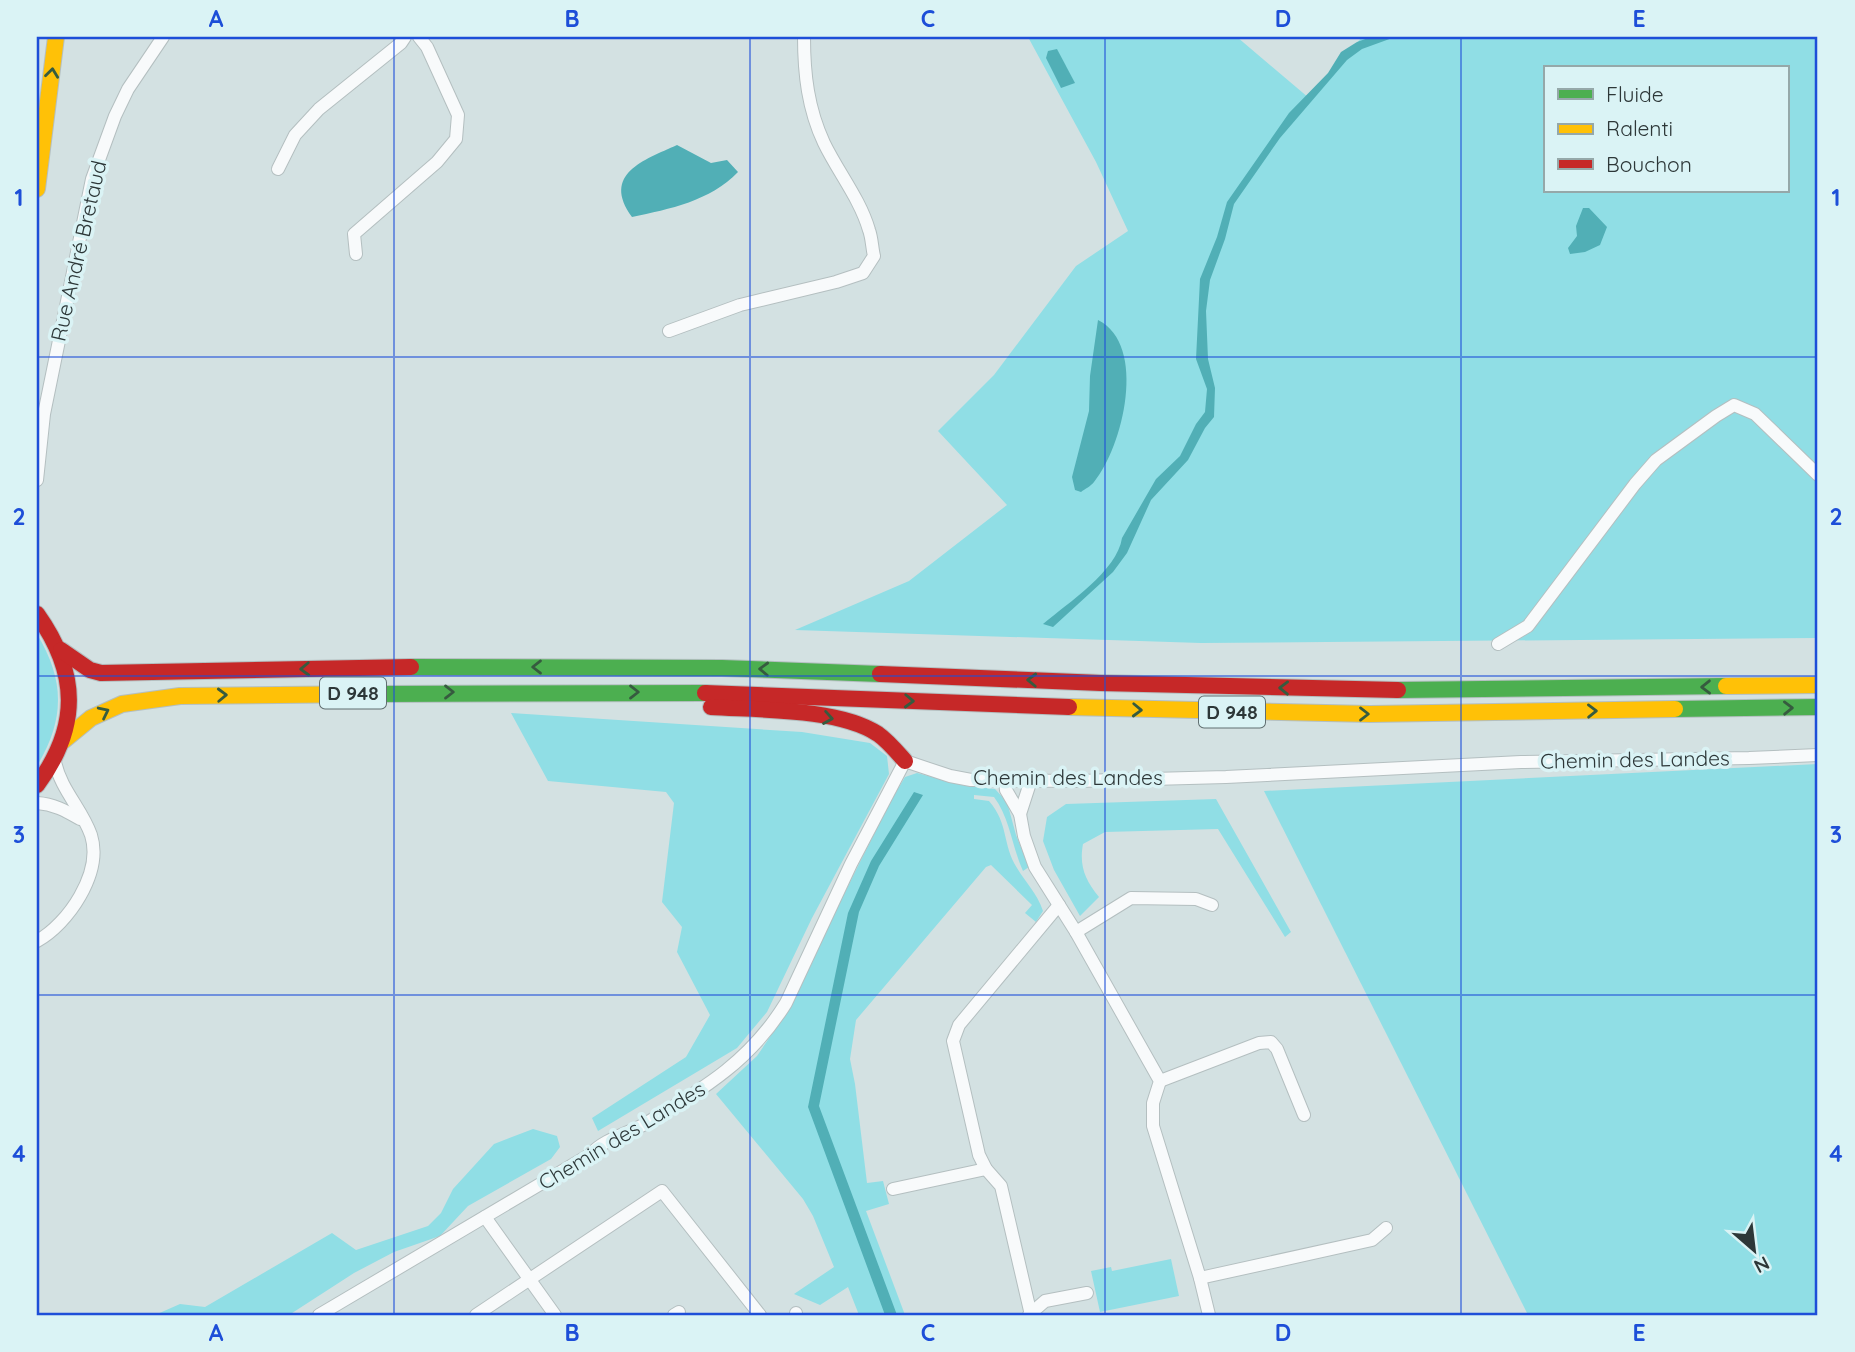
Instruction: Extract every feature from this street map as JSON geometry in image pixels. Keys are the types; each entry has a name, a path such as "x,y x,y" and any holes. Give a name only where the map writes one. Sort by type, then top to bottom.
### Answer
{"highway":[{"path":"37,189 55,37"},
{"path":"37,614 61,650 69,696 69,712 63,741 55,761 37,785"},
{"name":"D 948","path":"61,650 72,660 101,673 344,667 650,667 1367,690 1818,685"},
{"path":"666,692 690,706 783,712 854,724 874,732 888,742 905,761"},
{"name":"D 948","path":"63,741 76,728 107,709 136,701 180,696 666,692 1262,713 1462,714 1818,707"}],"street":[{"name":"Rue André Bretaud","path":"37,480 44,414 92,179 128,89 163,37"},
{"path":"278,169 295,135 311,118 405,37"},
{"path":"356,254 354,234 438,162 456,139 458,115 427,47 419,37"},
{"path":"669,331 730,308 863,273 874,257 869,230 823,141 810,102 806,84 804,37"},
{"path":"1498,644 1528,626 1656,460 1734,405 1755,414 1818,475"},
{"name":"Chemin des Landes","path":"319,1315 597,1148 623,1136 715,1081 758,1040 786,1003 851,864 905,761 950,776 987,782 1213,778 1521,762 1818,755"},
{"path":"37,941 62,922 80,894 88,876 93,850 92,837 63,787 55,761"},
{"path":"1020,814 1031,780"},
{"path":"1005,781 1006,790 1020,814 1024,836 1035,867 1076,932 1160,1081 1153,1103 1153,1126 1209,1315"},
{"path":"37,803 62,809 83,821"},
{"path":"1076,932 1131,898 1196,899 1212,905"},
{"path":"1030,1315 1001,1185 986,1169 979,1155 953,1041 959,1025 1059,905"},
{"path":"1160,1081 1259,1043 1271,1042 1278,1049 1304,1115"},
{"path":"893,1189 986,1169"},
{"path":"476,1315 662,1191 761,1315"},
{"path":"485,1217 555,1315"},
{"path":"1200,1278 1372,1240 1386,1228"},
{"path":"1030,1315 1045,1301 1087,1293"}],"shaded area":[{"path":"1028,37 1237,37 1309,98 1362,37 1818,37 1818,638 1201,643 795,630 909,581 1007,505 938,431 994,375 1076,266 1128,231 1096,162"},
{"path":"1371,37 1395,37 1362,49 1347,60 1280,138 1234,204 1210,280 1206,311 1208,359 1215,388 1214,417 1188,460 1151,500 1127,553 1113,572 1053,627 1043,624 1090,586 1111,562 1156,479 1180,456 1205,412 1207,389 1196,359 1200,279 1217,237 1227,202 1289,113 1328,73 1341,52"},
{"path":"1057,49 1075,83 1061,88 1046,58 1048,51"},
{"path":"677,145 711,163 727,160 738,172 702,197 675,207 632,217 621,190 624,179 630,170 640,163"},
{"path":"1583,208 1589,208 1607,227 1600,245 1585,252 1570,254 1568,248 1577,236 1576,226"},
{"path":"1098,320 1113,333 1123,351 1126,397 1114,445 1105,466 1093,483 1081,492 1075,490 1072,477 1089,411 1090,376"},
{"path":"37,634 53,668 58,700 53,732 37,766"},
{"path":"511,713 802,732 870,743 887,756 889,774 812,918 767,1012 737,1048 598,1131 592,1118 686,1057 710,1015 677,952 682,927 662,902 674,803 666,792 548,781"},
{"path":"1818,764 1818,1315 1528,1315 1264,791"},
{"path":"917,773 962,785 995,789 1007,802 1029,867 1023,871 1007,823 994,797 974,795 974,799 989,801 995,809 1003,826 1012,859 1035,893 1043,911 1036,922 1025,913 1032,905 991,865 986,867 856,1020 850,1059 867,1183 883,1181 889,1204 866,1211 905,1315 859,1315 848,1287 820,1305 794,1294 834,1267 803,1199 716,1094 757,1056 782,1019 801,986 890,802 905,777"},
{"path":"914,792 923,795 879,866 859,912 819,1106 897,1315 885,1315 808,1107 848,913 871,861"},
{"path":"1216,799 1291,932 1285,937 1218,829 1105,832 1083,844 1084,872 1099,897 1080,916 1054,870 1043,841 1047,817 1066,804"},
{"path":"533,1129 557,1136 560,1147 551,1159 468,1206 440,1236 394,1252 354,1273 289,1315 155,1315 180,1304 205,1307 332,1233 356,1250 428,1226 441,1213 453,1189 494,1144"},
{"path":"1171,1259 1179,1296 1100,1312 1091,1271 1111,1267 1112,1271"}],"traffic: fast":[{"path":"411,667 722,668 880,674"},
{"path":"1398,690 1726,686"},
{"path":"375,694 705,693"},
{"path":"1675,709 1818,707"}],"traffic: slow":[{"path":"37,189 56,37"},
{"path":"1726,686 1818,685"},
{"path":"63,741 91,718 122,704 180,696 375,694"},
{"path":"1069,707 1370,714 1675,709"}],"traffic: jam":[{"path":"37,614 61,657 69,700 61,742 37,785"},
{"path":"61,650 90,670 101,673 411,667"},
{"path":"880,674 1101,683 1398,690"},
{"path":"705,693 1069,707"},
{"path":"711,707 797,712 842,719 862,725 878,734 905,761"}]}
